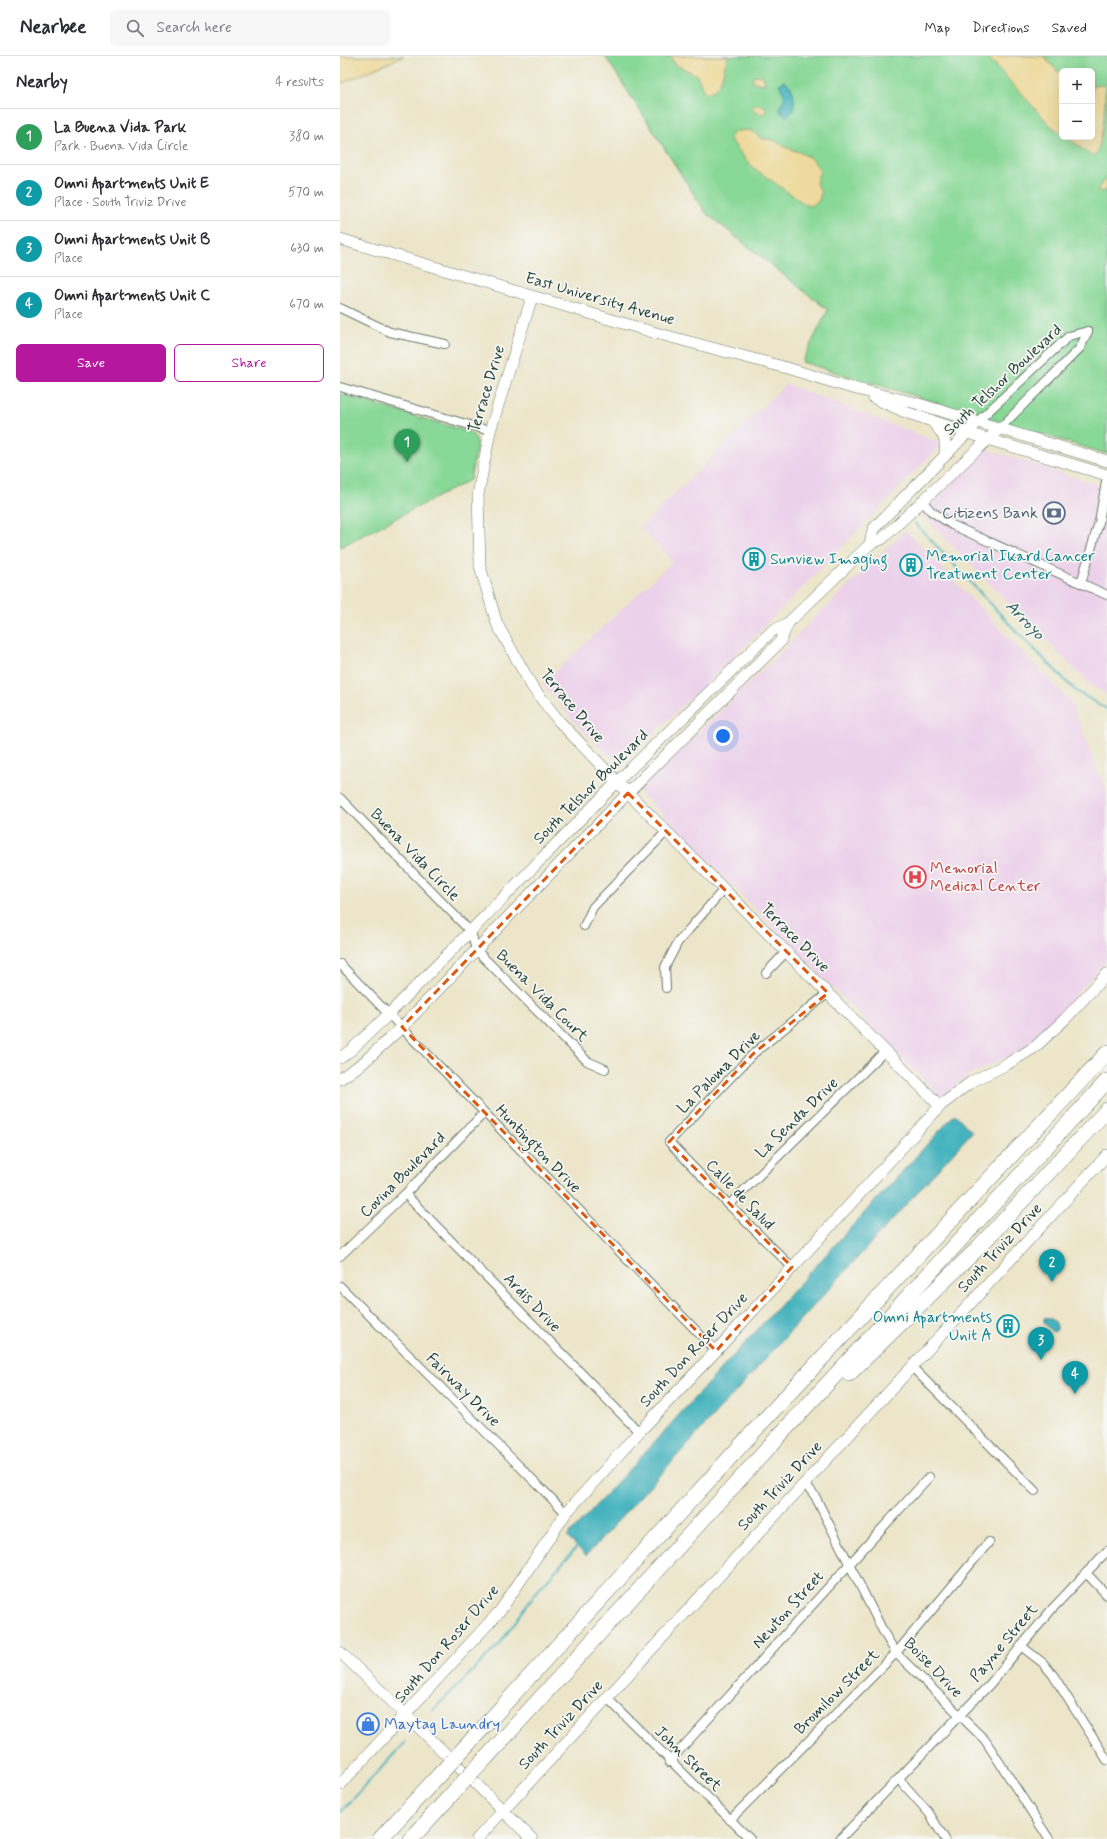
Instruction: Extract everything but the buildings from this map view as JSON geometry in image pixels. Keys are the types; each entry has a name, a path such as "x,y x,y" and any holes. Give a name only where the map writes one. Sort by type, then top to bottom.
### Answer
{"highway":[{"path":"1054,1110 1107,1041"},
{"path":"380,1839 761,1424 1107,1053"},
{"path":"411,1839 739,1480 1107,1081"},
{"path":"739,1480 975,1251 1107,1110"}],"main road":[{"name":"East University Avenue","path":"340,239 532,297 852,388 912,402 1107,461"},
{"name":"Terrace Drive","path":"532,297 490,431 478,495 480,566 497,624 540,698 617,782 940,1106"},
{"name":"East University Avenue","path":"852,388 905,412 987,439 1107,475"},
{"path":"930,420 946,438 947,449 944,457"},
{"name":"South Telshor Boulevard","path":"870,544 873,529 969,432 977,422"},
{"name":"South Telshor Boulevard","path":"340,1058 351,1050 389,1014 617,782 772,631 788,623 870,544 882,539 999,429"},
{"name":"South Telshor Boulevard","path":"340,1079 364,1062 402,1027 628,793 780,642 788,623"},
{"path":"747,656 756,666"},
{"name":"South Don Roser Drive","path":"340,1785 406,1715 500,1611 566,1513 940,1106 971,1082 1007,1064 1035,1047 1065,1019 1107,974"},
{"name":"South Triviz Drive","path":"477,1839 1107,1155"},
{"path":"340,1652 532,1839"}],"street":[{"path":"340,308 390,332 445,344"},
{"name":"South Telshor Boulevard","path":"977,422 1070,336 1088,331 1080,348 999,429"},
{"path":"340,387 490,431"},
{"path":"1081,583 1099,522 1107,475"},
{"path":"922,501 931,511 952,525 1107,595"},
{"name":"Buena Vida Circle","path":"340,798 471,932"},
{"path":"584,926 592,907 666,832"},
{"path":"666,988 665,967 678,942 724,890"},
{"name":"Buena Vida Court","path":"471,932 476,950 587,1061 605,1069"},
{"path":"766,973 786,952"},
{"name":"Huntington Drive","path":"340,964 484,1114 716,1351"},
{"name":"La Paloma Drive","path":"670,1142 754,1053 828,993"},
{"name":"La Senda Drive","path":"729,1205 885,1051"},
{"name":"Covina Boulevard","path":"340,1256 405,1194 484,1114"},
{"name":"Calle de Salud","path":"670,1142 729,1205 792,1267"},
{"name":"Ardis Drive","path":"405,1194 639,1432"},
{"name":"Fairway Drive","path":"340,1286 566,1513"},
{"path":"912,1367 1035,1490"},
{"name":"Newton Street","path":"669,1762 929,1477"},
{"name":"Boise Drive","path":"805,1483 815,1496 896,1653 985,1740 1050,1839"},
{"name":"Bromilow Street","path":"730,1820 896,1653 989,1542"},
{"name":"Payne Street","path":"840,1839 990,1684 1052,1608 1107,1551"},
{"path":"1086,1574 1107,1595"},
{"path":"1021,1646 1043,1663 1053,1675 1107,1760"},
{"name":"John Street","path":"607,1698 669,1762 750,1839"},
{"path":"899,1779 929,1813 945,1839"}],"highlighted area":[{"path":"628,793 828,993 754,1053 669,1142 792,1267 716,1351 402,1027"}],"shaded area":[{"path":"786,384 942,444 750,641 620,766 579,727 542,684 673,561 640,528"},
{"path":"986,449 1107,488 1107,694 1090,685 921,514"},
{"name":"Memorial Medical Center","path":"905,530 1070,701 1107,792 1107,961 1024,1049 967,1076 941,1098 639,791"}],"green space":[{"path":"605,56 1107,56 1107,454 802,362 828,310 706,213"},
{"path":"340,394 469,432 475,437 477,444 470,480 340,547"}],"sand":[{"path":"340,56 404,56 340,84"},
{"path":"670,56 729,56 726,61 720,83 712,91 706,93 703,90 697,75 676,65"},
{"path":"987,56 1043,56 1059,73 1059,132 1050,125"},
{"path":"755,75 763,76 765,83 754,82 752,79"},
{"path":"1104,85 1104,120 1098,149 1095,155 1091,155 1071,140 1095,140 1095,86"},
{"path":"755,105 765,106 766,112 762,114 756,112 752,107"},
{"path":"743,130 751,131 763,139 774,140 785,147 812,159 820,170 816,183 821,192 819,201 811,206 806,205 751,166 730,139 733,133"},
{"path":"1107,178 1107,190 1101,192 1098,190 1099,187"}],"water":[{"path":"784,81 791,87 794,98 793,109 787,116 782,114 779,108 785,97 779,84"},
{"path":"955,1114 972,1132 586,1556 567,1537"},
{"path":"1044,1318 1050,1318 1057,1326 1057,1330 1054,1332 1051,1331 1044,1323"}],"waterway":[{"name":"Arroyo","path":"915,523 1017,632 1076,691 1107,709"},
{"path":"433,1710 498,1646 538,1590 577,1547"},
{"path":"340,1813 405,1742"}],"place":[{"name":"La Buena Vida Park","path":"407,462"},
{"name":"Citizens Bank","path":"1054,513"},
{"name":"Sunview Imaging","path":"754,559"},
{"name":"Memorial Ikard Cancer Treatment Center","path":"911,565"},
{"name":"Memorial Medical Center","path":"915,877"},
{"name":"Omni Apartments Unit E","path":"1052,1282"},
{"name":"Omni Apartments Unit A","path":"1008,1326"},
{"name":"Omni Apartments Unit B","path":"1041,1360"},
{"name":"Omni Apartments Unit C","path":"1075,1394"},
{"name":"Maytag Laundry","path":"368,1724"}]}
